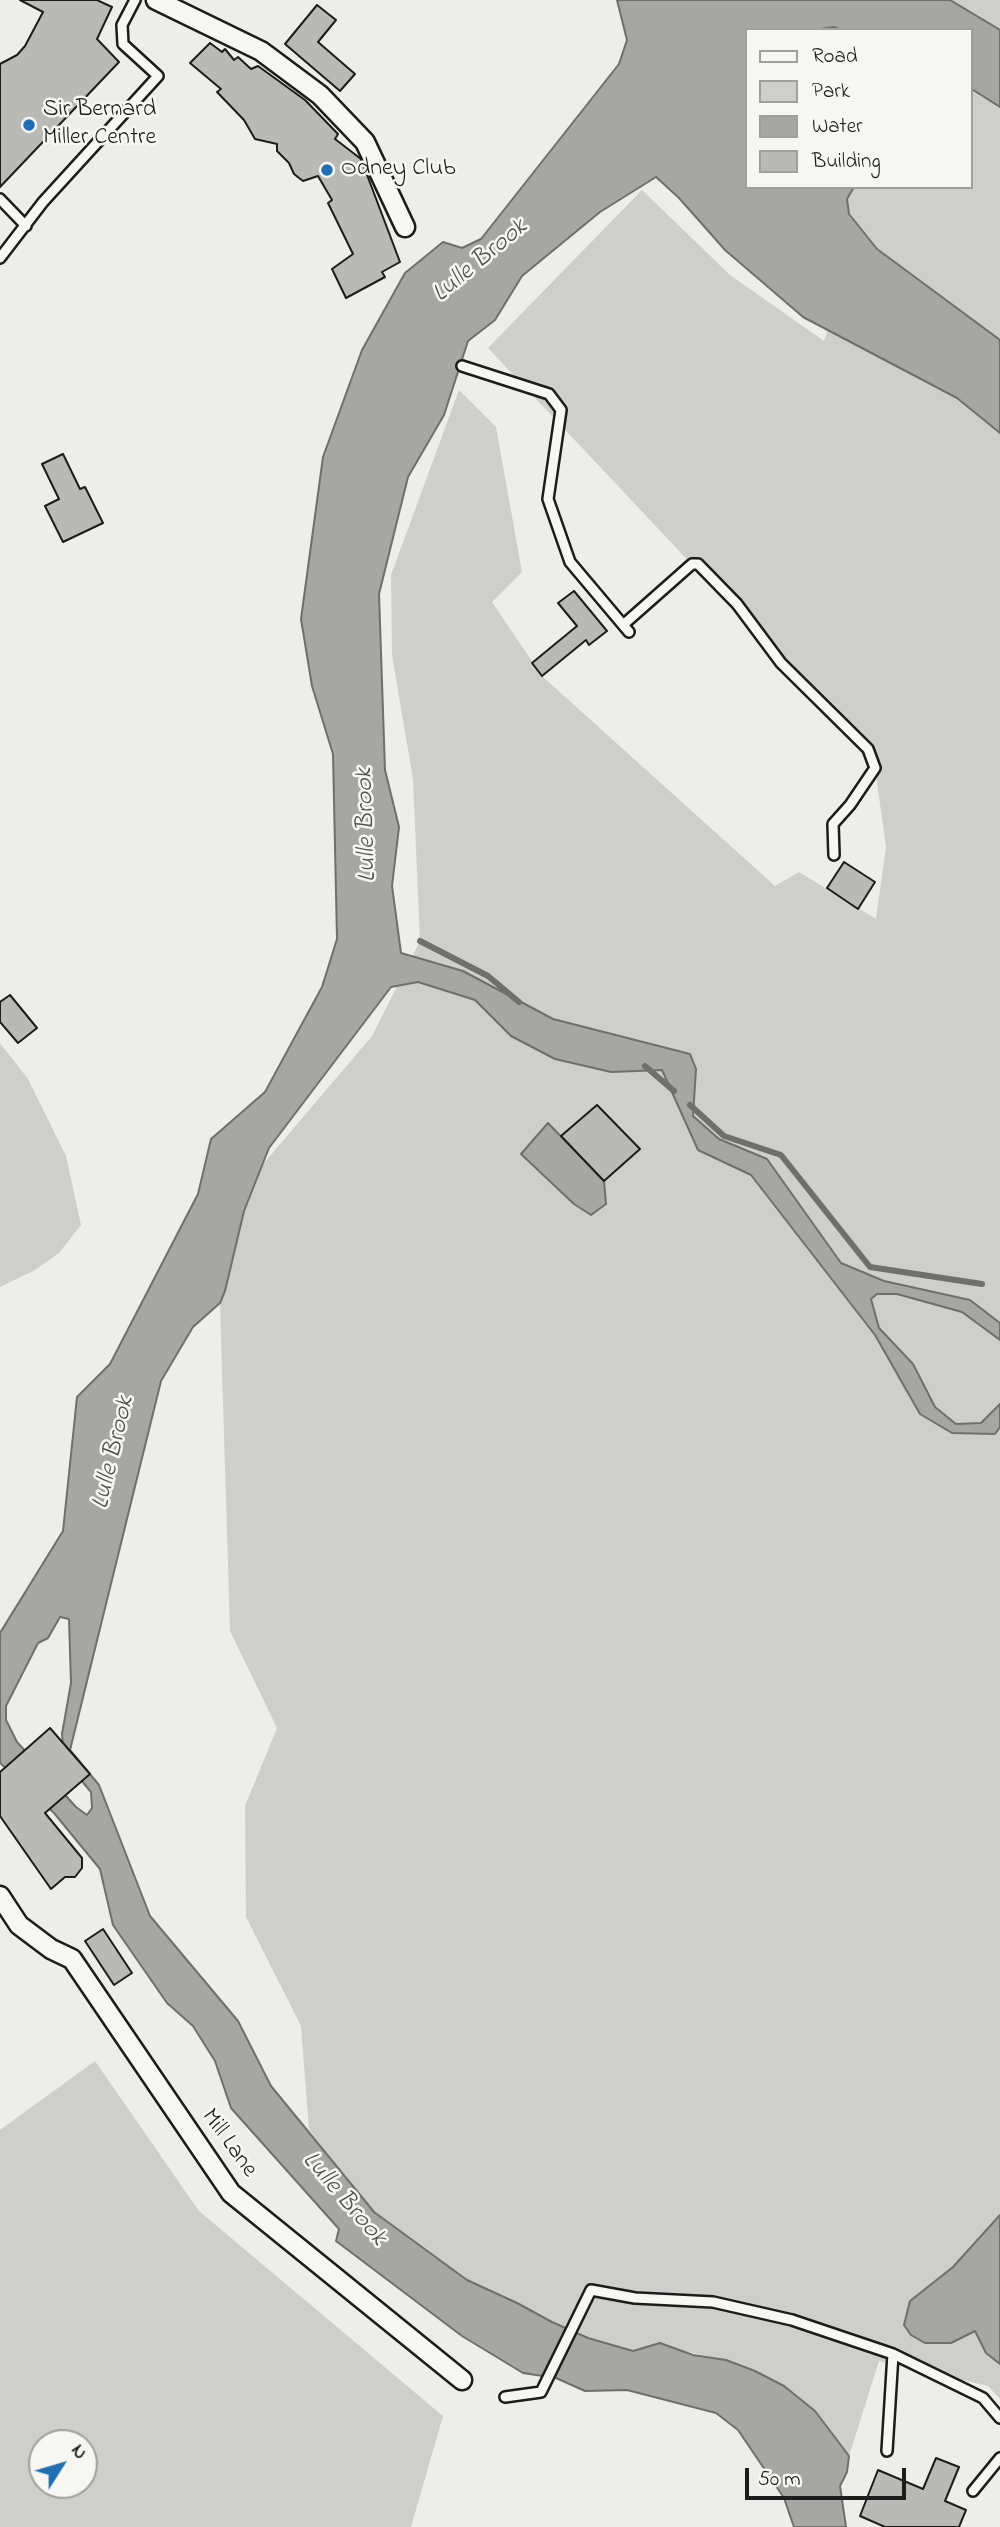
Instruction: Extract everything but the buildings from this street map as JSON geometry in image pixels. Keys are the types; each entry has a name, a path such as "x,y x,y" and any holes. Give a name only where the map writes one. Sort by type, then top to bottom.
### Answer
{"street":[{"path":"156,0 261,51 320,95 365,142 405,228"},
{"name":"Mill Lane","path":"0,1896 19,1925 51,1949 72,1959 231,2193 462,2380"}],"lane":[{"path":"0,258 43,202 158,76 123,44 122,25 135,0"},
{"path":"0,199 26,226"},
{"path":"462,366 548,394 561,410 548,499 570,562 626,629 692,564 698,564 737,604 781,663 868,749 875,768 850,805 833,824 834,855"},
{"path":"505,2397 541,2392 591,2290 635,2298 713,2302 792,2320 893,2354 983,2398 1000,2418"},
{"path":"887,2451 893,2354"},
{"path":"973,2491 1000,2458"}],"green space":[{"path":"950,0 1000,0 1000,30"},
{"path":"972,89 1000,107 1000,340 877,249 849,214 847,199 853,189 972,189"},
{"path":"642,190 730,275 824,341 828,330 957,398 1000,433 1000,2215 984,2236 986,2353 1000,2364 1000,2399 988,2386 879,2361 849,2456 815,2411 784,2386 755,2371 726,2360 674,2349 660,2343 633,2351 588,2338 467,2280 374,2212 309,2130 301,2026 246,1917 245,1806 277,1728 230,1631 220,1303 244,1211 264,1163 372,1036 420,941 413,779 392,655 391,575 459,390 496,427 522,572 492,602 542,676 775,886 799,872 876,919 886,847 875,768 699,572 488,348","holes":["597,1105 640,1149 604,1181 606,1204 548,1123 561,1136"]},
{"path":"0,1043 28,1079 66,1156 81,1225 59,1253 35,1270 0,1287"},
{"path":"95,2061 199,2211 443,2416 411,2527 0,2527 0,2130"}],"water":[{"name":"Lulle Brook","path":"617,0 950,0 1000,30 1000,107 972,89 972,28 744,28 744,189 853,189 847,199 849,214 877,249 1000,340 1000,433 957,398 803,317 725,250 679,198 656,177 600,212 522,276 495,320 468,341 444,415 408,477 379,594 385,770 399,827 392,886 401,953 463,971 553,1019 690,1054 696,1069 693,1116 719,1139 767,1159 841,1263 884,1281 970,1300 1000,1323 1000,1340 962,1312 897,1294 877,1294 871,1299 879,1328 913,1364 935,1407 956,1424 981,1423 1000,1404 1000,1427 995,1434 952,1433 920,1414 875,1335 751,1175 698,1150 662,1070 611,1072 555,1059 511,1036 475,1000 418,982 391,987 269,1148 244,1211 220,1303 193,1327 161,1381 70,1750 99,1785 150,1916 238,2021 271,2086 374,2212 467,2280 588,2338 633,2351 660,2343 693,2355 726,2360 784,2386 815,2411 849,2456 847,2472 840,2486 846,2527 794,2527 784,2498 738,2430 716,2413 627,2390 585,2391 556,2378 523,2373 462,2336 336,2241 339,2229 231,2108 215,2061 193,2026 167,2003 113,1925 100,1869 54,1813 0,1763 0,1633 63,1531 77,1397 110,1364 198,1194 211,1139 265,1092 322,987 337,939 333,754 312,686 301,619 323,457 362,350 405,273 443,242 462,248 481,239 619,64 627,40","holes":["60,1617 69,1619 71,1683 62,1734 64,1760 91,1792 92,1808 87,1815 76,1807 17,1742 6,1720 6,1706 38,1643 48,1638"]},
{"path":"548,1123 604,1181 606,1204 591,1215 574,1204 521,1154"},
{"path":"1000,2215 1000,2364 986,2353 975,2331 951,2343 925,2343 911,2335 904,2325 910,2301 953,2267"}],"waterway":[{"path":"420,941 488,976 519,1002"},
{"path":"645,1066 674,1091"},
{"path":"690,1105 724,1136 781,1155 870,1267 982,1284"}],"place":[{"name":"Sir Bernard Miller Centre","path":"29,125"},
{"name":"Odney Club","path":"327,170"}]}
